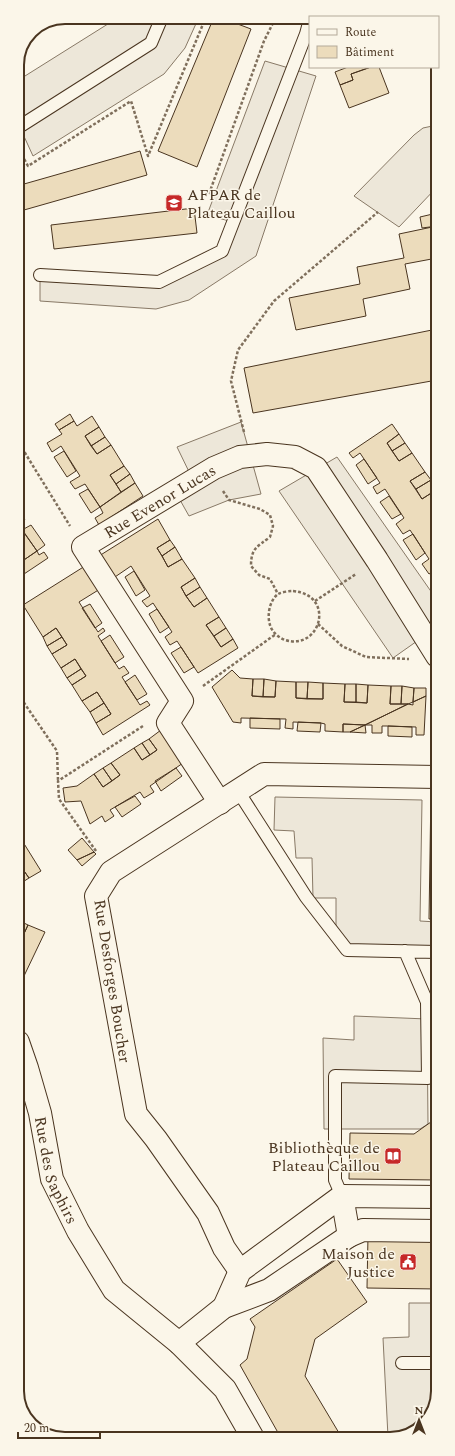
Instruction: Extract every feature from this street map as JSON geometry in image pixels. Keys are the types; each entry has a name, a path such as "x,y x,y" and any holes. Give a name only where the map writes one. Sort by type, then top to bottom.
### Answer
{"street":[{"name":"Rue Evenor Lucas","path":"83,547 209,471 240,457 267,454 294,457 316,468 378,560 431,646"},
{"path":"83,547 182,701 168,723 229,797"},
{"name":"Rue Desforges Boucher","path":"240,1271 224,1248 208,1213 136,1114 96,896 112,872 264,774 431,777"},
{"name":"Rue des Saphirs","path":"24,1059 40,1113 52,1179 78,1231 114,1290 179,1343 225,1389 250,1432"},
{"path":"342,1196 349,1236"},
{"path":"224,1307 240,1271 342,1196 431,1197"},
{"path":"179,1343 224,1307 269,1290 349,1236 363,1230 431,1230"}],"lane":[{"path":"24,125 151,43 159,24"},
{"path":"40,275 158,282 222,251 309,24"},
{"path":"229,797 347,950 431,952"},
{"path":"342,1196 335,1180 335,1076 428,1078 427,1002 405,951"},
{"path":"402,1363 431,1363"}],"path":[{"path":"24,159 28,166 131,101 148,156 203,24"},
{"path":"209,194 264,41 272,24"},
{"path":"250,456 231,382 238,350 274,301 378,212"},
{"path":"24,451 83,547"},
{"path":"209,471 229,500 260,509 270,515 273,526 270,537 257,546 251,555 251,566 259,575 270,579 278,594"},
{"path":"315,601 378,560"},
{"path":"293,591 301,592 309,595 315,601 320,616 315,632 308,638 291,642 276,634 271,627 269,614 272,602 278,594 293,591"},
{"path":"318,624 342,646 366,657 413,659"},
{"path":"182,701 276,634"},
{"path":"24,703 57,751 59,799 112,872"},
{"path":"58,781 147,723 168,723"}],"shaded area":[{"path":"108,24 196,24 185,48 164,74 33,156 24,136 24,77"},
{"path":"265,61 316,76 256,256 189,300 156,309 40,301 40,275 158,282 222,251 233,222 207,215"},
{"path":"431,126 431,193 399,227 354,196 414,135 423,128"},
{"path":"241,422 261,494 229,500 189,516 175,491 193,480 177,447"},
{"path":"337,457 431,591 431,631 393,658 279,491"},
{"path":"275,797 422,800 420,921 431,922 431,952 347,950 336,936 336,898 313,898 312,858 296,858 294,831 274,830"},
{"path":"354,1016 427,1019 428,1124 420,1129 324,1129 323,1038 354,1040"},
{"path":"409,1303 431,1303 431,1391 429,1404 423,1416 413,1425 401,1431 388,1432 383,1338 409,1337"}],"building":[{"path":"211,24 238,24 251,29 197,167 158,151"},
{"path":"345,68 368,68 351,74 353,80 340,85 335,72"},
{"path":"368,68 379,68 389,93 349,108 340,85 353,80 351,74"},
{"path":"140,151 147,175 24,210 24,184"},
{"path":"194,208 197,233 54,249 51,225"},
{"path":"431,214 431,227 422,228 420,217"},
{"path":"431,227 431,259 405,264 410,289 363,299 366,316 296,330 289,298 360,284 357,267 404,258 399,234"},
{"path":"431,330 431,381 253,413 244,368"},
{"path":"70,414 74,421 59,430 55,424"},
{"path":"92,416 99,427 85,436 97,454 111,445 124,466 110,475 121,492 100,507 85,484 75,489 70,482 80,476 61,446 52,452 47,443 62,434 59,430 74,421 77,426"},
{"path":"392,424 399,434 387,443 399,461 412,453 425,472 410,481 422,499 431,493 431,573 429,574 422,564 429,559 410,530 403,534 396,524 404,518 385,489 377,494 373,487 380,483 360,453 353,458 349,453"},
{"path":"99,427 105,437 91,446 85,436"},
{"path":"399,434 405,443 392,451 387,443"},
{"path":"105,437 111,445 97,454 91,446"},
{"path":"405,443 412,453 399,461 392,451"},
{"path":"64,451 76,471 67,477 54,457"},
{"path":"364,459 377,478 368,484 356,465"},
{"path":"124,466 130,474 116,484 110,475"},
{"path":"425,472 431,480 416,489 410,481"},
{"path":"130,474 135,483 121,492 116,484"},
{"path":"431,480 431,493 422,499 416,489"},
{"path":"135,483 143,496 99,525 95,518 103,513 100,507"},
{"path":"88,489 100,507 91,513 79,494"},
{"path":"389,496 401,514 392,519 380,502"},
{"path":"158,519 170,540 157,548 168,567 182,559 195,578 181,587 186,596 194,607 207,598 219,617 206,625 221,647 233,639 238,648 198,673 177,641 170,645 165,637 172,632 153,603 147,607 142,601 150,596 131,566 112,579 99,556"},
{"path":"31,525 45,545 37,551 24,533 24,529"},
{"path":"24,532 37,551 24,560"},
{"path":"413,534 425,553 416,560 403,540"},
{"path":"170,540 175,547 162,556 157,548"},
{"path":"175,547 182,559 168,567 162,556"},
{"path":"37,551 39,555 44,552 48,558 24,574 24,560"},
{"path":"85,566 100,589 79,602 98,632 103,628 105,631 98,636 119,669 124,666 129,673 122,677 140,705 147,701 150,705 103,735 96,723 111,714 97,692 82,701 72,685 86,676 75,659 61,668 52,654 67,645 56,628 43,637 24,604"},
{"path":"134,571 145,590 136,596 125,577"},
{"path":"195,578 200,587 186,596 181,587"},
{"path":"200,587 207,598 194,607 186,596"},
{"path":"90,604 102,623 95,628 82,608"},
{"path":"157,609 169,627 160,633 149,614"},
{"path":"219,617 226,628 214,636 206,625"},
{"path":"56,628 62,637 47,646 43,637"},
{"path":"226,628 233,639 221,647 214,636"},
{"path":"110,635 124,657 115,663 101,641"},
{"path":"62,637 67,645 52,654 47,646"},
{"path":"181,647 194,667 184,673 171,653"},
{"path":"75,659 81,669 67,678 61,668"},
{"path":"81,669 86,676 72,685 67,678"},
{"path":"232,670 240,678 253,679 252,696 275,697 276,681 296,682 296,698 323,699 323,683 345,684 344,702 367,703 368,685 391,686 390,704 408,704 365,725 343,724 343,732 325,731 325,724 321,723 293,722 293,729 285,728 286,719 241,718 241,723 233,722 212,687"},
{"path":"135,675 147,694 137,700 125,682"},
{"path":"253,679 264,679 263,697 252,696"},
{"path":"264,679 276,681 275,697 263,697"},
{"path":"296,682 308,682 307,699 296,698"},
{"path":"308,682 323,683 323,699 307,699"},
{"path":"345,684 356,684 356,702 344,702"},
{"path":"356,684 368,685 367,703 356,702"},
{"path":"391,686 402,686 401,704 390,704"},
{"path":"402,686 414,688 413,702 401,704"},
{"path":"414,688 426,688 426,696 413,702"},
{"path":"97,692 104,703 90,712 82,701"},
{"path":"426,696 424,735 416,735 416,727 382,726 382,733 372,733 372,725 365,725 408,704 413,705 413,702"},
{"path":"104,703 111,714 96,723 90,712"},
{"path":"250,718 280,719 280,729 250,728"},
{"path":"298,722 321,723 320,732 297,731"},
{"path":"343,724 365,725 350,732 343,732"},
{"path":"365,725 366,733 350,732"},
{"path":"388,726 412,727 412,737 388,736"},
{"path":"161,730 183,763 150,786 154,792 144,798 140,792 110,810 114,816 105,822 102,816 90,824 81,801 65,802 63,788 77,786 94,774 103,787 120,775 111,763 134,748 142,760 157,750 149,739"},
{"path":"149,739 157,750 150,755 142,743"},
{"path":"142,743 150,755 142,760 134,748"},
{"path":"111,763 120,775 112,781 103,768"},
{"path":"103,768 112,781 103,787 94,774"},
{"path":"176,768 182,776 161,791 155,781"},
{"path":"431,789 431,919 429,919"},
{"path":"135,796 141,804 122,817 115,807"},
{"path":"82,838 94,852 77,860 68,850"},
{"path":"24,844 41,871 29,878 24,871"},
{"path":"94,852 96,854 82,866 77,860"},
{"path":"24,871 29,878 24,881"},
{"path":"24,923 28,925 24,934"},
{"path":"28,925 45,932 24,976 24,934"},
{"name":"Bibliothèque de Plateau Caillou","path":"431,1122 431,1180 349,1179 350,1133 414,1134"},
{"path":"368,1235 431,1236 431,1289 367,1288"},
{"path":"337,1259 367,1302 315,1339 305,1376 338,1432 278,1432 240,1365 247,1359 255,1327 250,1319"}],"place":[{"name":"AFPAR de Plateau Caillou","path":"174,203"},
{"name":"Bibliothèque de Plateau Caillou","path":"393,1156"},
{"name":"Maison de Justice","path":"408,1262"}]}
